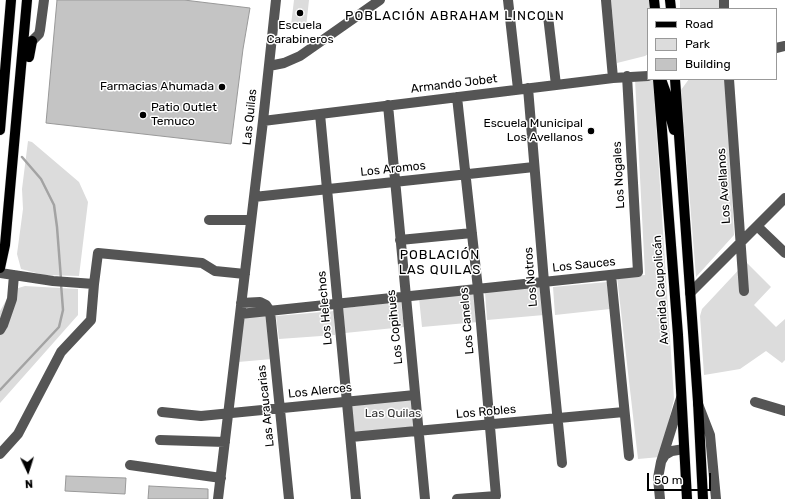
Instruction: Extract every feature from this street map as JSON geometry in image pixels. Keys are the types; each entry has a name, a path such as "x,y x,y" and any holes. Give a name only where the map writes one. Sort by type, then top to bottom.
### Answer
{"main road":[{"path":"0,130 11,0"},
{"path":"0,268 5,245 27,0"},
{"path":"17,119 26,95 30,44 32,41"},
{"name":"Avenida Caupolicán","path":"660,80 687,499"},
{"path":"661,80 664,84 668,96 670,115 680,147"},
{"path":"675,80 698,402 703,499"},
{"path":"673,274 681,287 690,294"},
{"path":"677,330 677,323 681,309 690,294"},
{"path":"684,449 696,459 701,469"}],"street":[{"path":"32,41 39,34 44,0"},
{"path":"269,66 284,63 300,56 380,0"},
{"name":"Los Notros","path":"508,0 534,167 562,463"},
{"path":"606,0 613,78"},
{"name":"Las Quilas","path":"218,499 269,66 272,1"},
{"path":"548,16 556,84"},
{"name":"Armando Jobet","path":"263,121 556,84 627,76 647,76"},
{"name":"Los Nogales","path":"627,76 638,272"},
{"name":"Los Avellanos","path":"729,80 744,291"},
{"name":"Los Canelos","path":"457,97 478,289 496,496 457,499"},
{"name":"Los Copihues","path":"388,105 425,499"},
{"name":"Los Helechos","path":"320,114 356,499"},
{"name":"Los Aromos","path":"254,196 534,167"},
{"path":"690,294 785,198"},
{"path":"209,220 251,220"},
{"path":"757,226 785,253"},
{"path":"400,240 472,232"},
{"path":"0,454 18,434 61,352 91,320 98,253 202,263 215,271 245,274"},
{"name":"Los Sauces","path":"240,314 638,272"},
{"path":"0,273 53,281 94,284"},
{"path":"0,330 12,299 14,275"},
{"path":"611,275 629,456"},
{"path":"241,303 260,302 266,305 270,311"},
{"name":"Las Araucarias","path":"270,311 289,499"},
{"name":"Los Alerces","path":"162,412 201,416 415,395"},
{"path":"660,499 658,478 661,462 681,398"},
{"path":"698,402 710,434 716,499"},
{"path":"755,402 785,411"},
{"name":"Los Robles","path":"351,437 624,412"},
{"path":"160,440 225,442"},
{"path":"661,462 668,453 675,450 684,449"},
{"path":"130,465 220,478"}],"green space":[{"name":"Escuela Carabineros","path":"294,0 309,0 306,27 291,25"},
{"path":"611,0 650,0 651,8 647,8 647,55 617,63"},
{"path":"680,0 721,0 721,8 680,8"},
{"path":"635,79 653,80 674,399 660,457 638,459 617,277 645,275"},
{"path":"688,80 727,80 734,235 696,277 681,90"},
{"path":"28,141 32,142 79,182 88,202 79,276 44,275 21,269 17,254 23,209 22,189"},
{"path":"746,262 771,287 754,305 776,327 785,319 785,360 782,363 766,351 740,369 704,375 700,316 702,309"},
{"path":"607,282 610,309 555,315 553,287"},
{"path":"25,286 78,289 78,315 0,403 0,311 12,290"},
{"path":"541,287 544,315 487,320 485,292"},
{"path":"476,293 478,322 422,327 419,298"},
{"path":"401,302 404,327 345,333 343,308"},
{"path":"334,311 335,335 279,339 276,316"},
{"path":"267,315 272,359 238,362 242,318"},
{"name":"Las Quilas","path":"412,398 415,427 352,432 350,404"}],"building":[{"name":"Patio Outlet Temuco","path":"57,0 184,0 250,8 243,49 231,144 46,123"},
{"path":"66,476 126,478 125,494 65,491"},
{"path":"149,486 208,489 208,499 148,499"}],"waterway":[{"path":"22,157 41,179 54,205 61,279"},
{"path":"0,390 59,327 63,310 61,284"}],"place":[{"name":"Escuela Carabineros","path":"300,13"},
{"name":"Farmacias Ahumada","path":"222,87"},
{"name":"Patio Outlet Temuco","path":"143,115"},
{"name":"Escuela Municipal Los Avellanos","path":"591,131"}],"district":[{"name":"POBLACIÓN ABRAHAM LINCOLN","path":"455,16"},
{"name":"POBLACIÓN LAS QUILAS","path":"440,262"}]}
